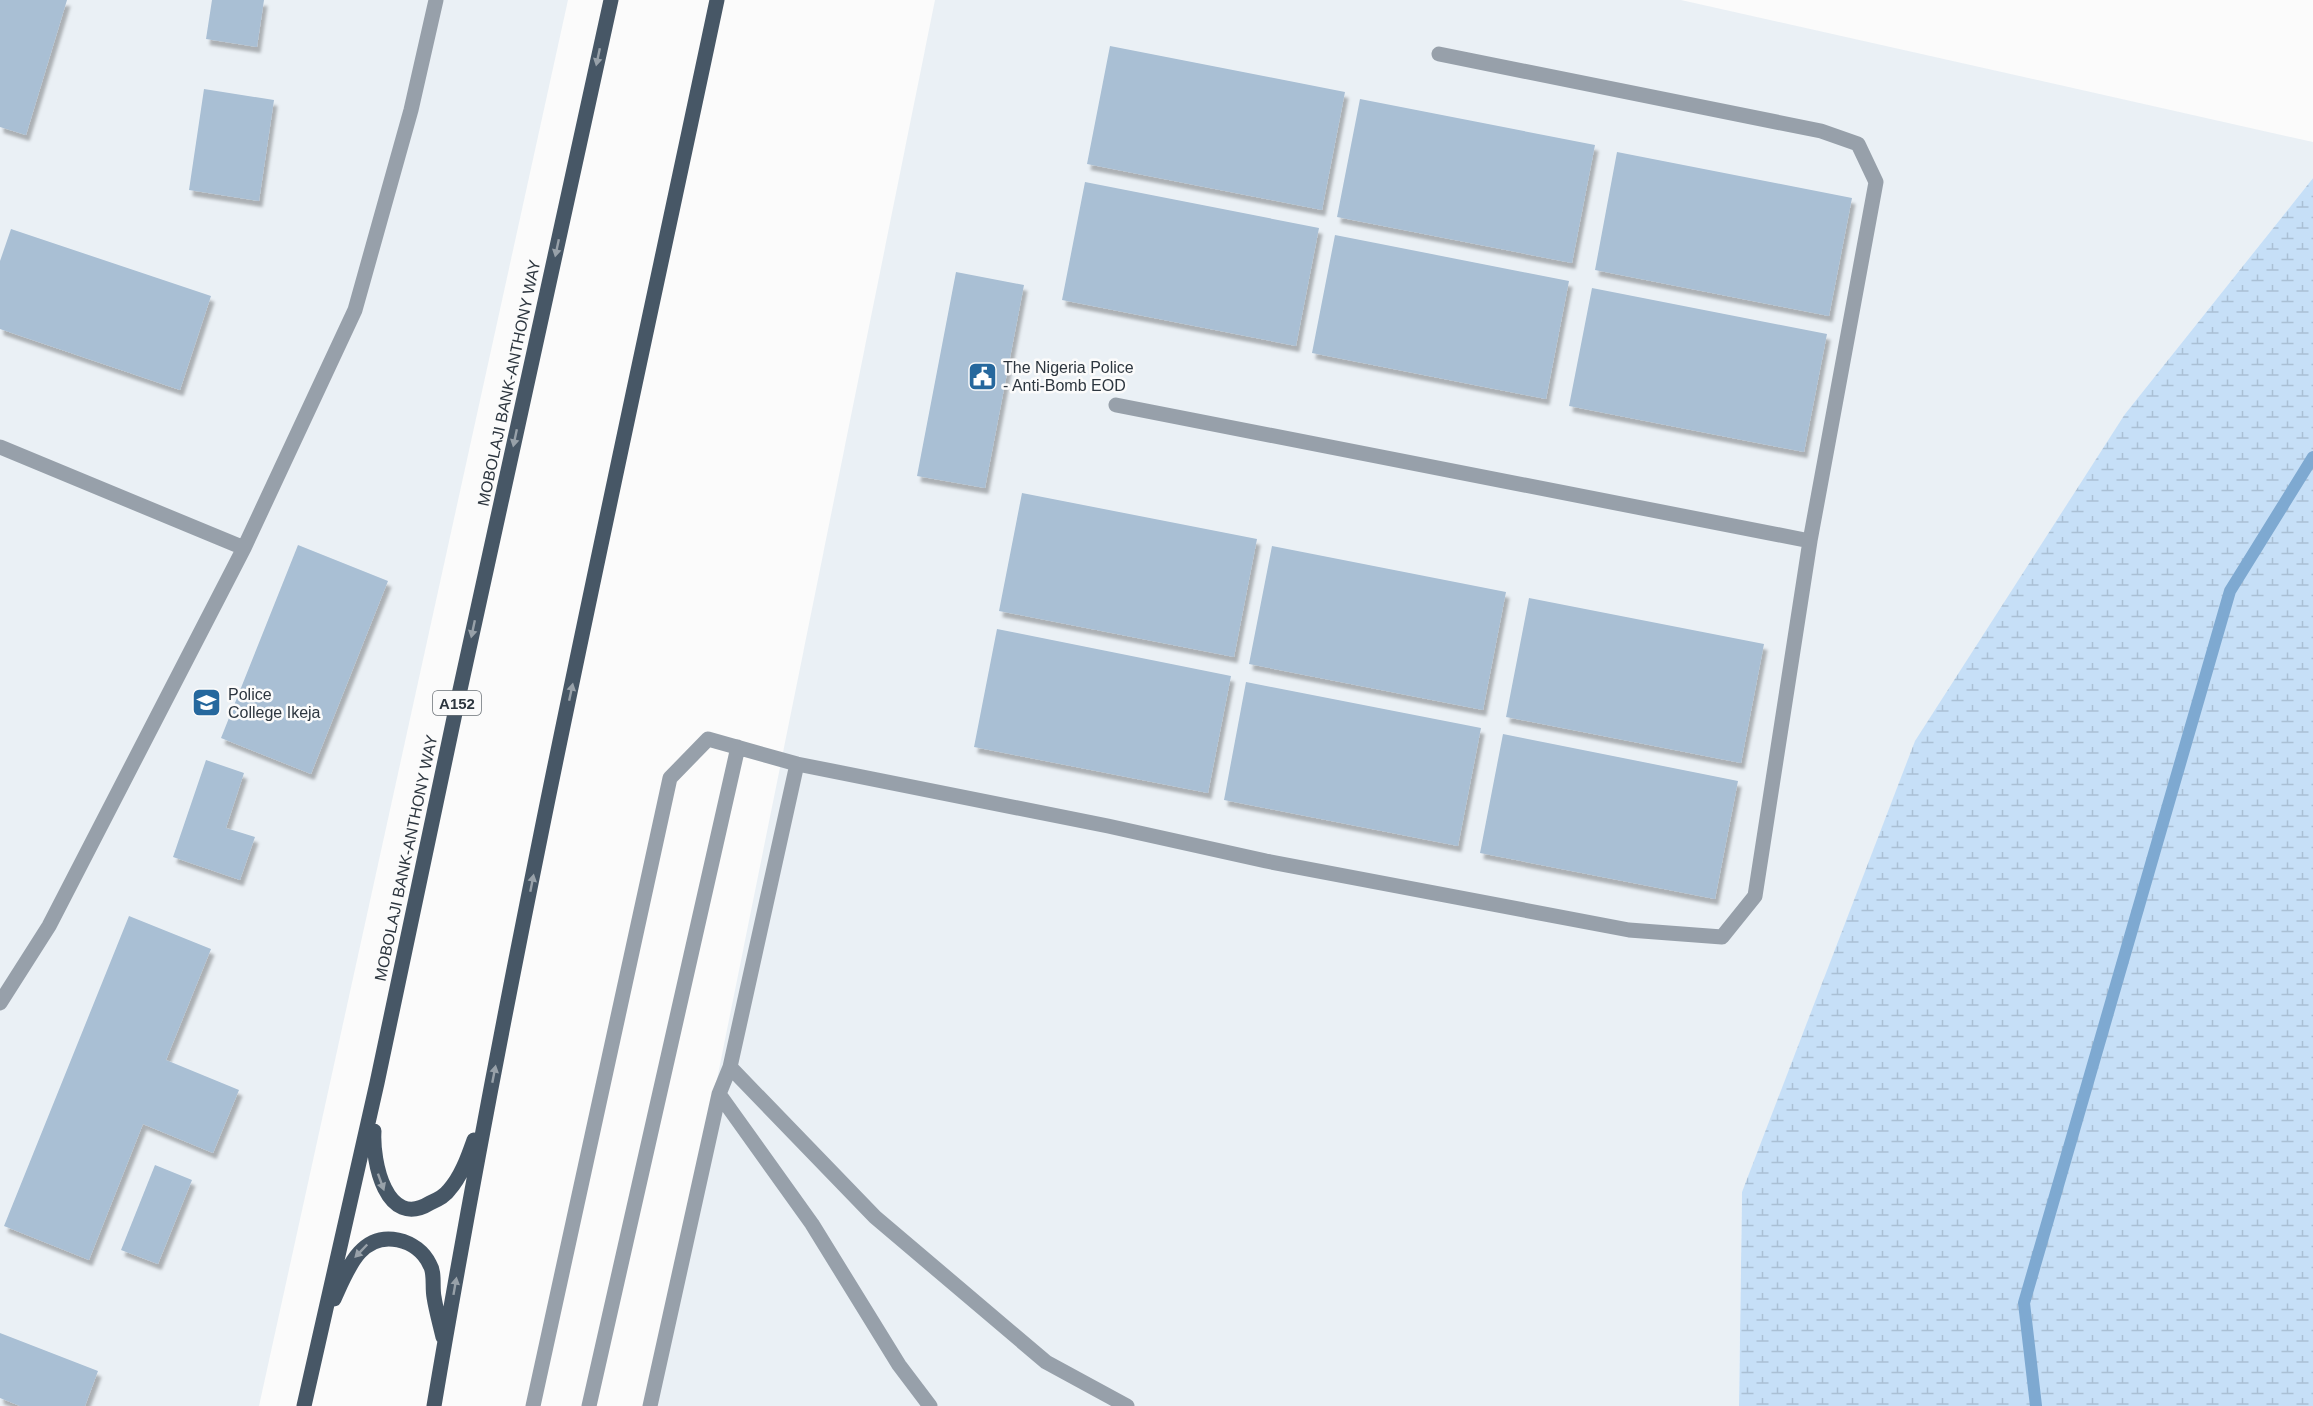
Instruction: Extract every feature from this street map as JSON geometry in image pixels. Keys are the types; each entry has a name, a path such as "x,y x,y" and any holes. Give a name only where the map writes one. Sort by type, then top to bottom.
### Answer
{"main road":[{"name":"MOBOLAJI BANK-ANTHONY WAY","path":"304,1406 377,1083 458,699 611,0"},
{"path":"434,1406 489,1098 568,706 717,0"},
{"path":"377,1083 372,1148 377,1172 384,1191 398,1204 410,1209 425,1207 449,1191 469,1154 489,1098"},
{"path":"322,1326 352,1260 368,1243 388,1238 407,1242 421,1251 431,1266 434,1296 444,1343"}],"lane":[{"path":"0,1003 49,926 244,548 355,310 411,110 436,0"},
{"path":"533,1406 670,778 708,739 797,764 1108,826 1266,861 1629,930 1722,937 1755,896 1810,541 1876,182 1858,144 1821,131 1439,54"},
{"path":"1116,405 1810,541"},
{"path":"0,447 244,548"},
{"path":"589,1406 738,747"},
{"path":"650,1406 719,1094 730,1066 797,764"},
{"path":"730,1066 875,1217 1046,1362 1127,1406"},
{"path":"719,1094 812,1224 899,1365 930,1406"}],"shaded area":[{"name":"Police College Ikeja","path":"0,0 568,0 259,1406 0,1406"},
{"path":"935,0 1681,0 2313,142 2313,178 2125,414 1742,1192 1739,1406 651,1406"}],"green space":[{"path":"2313,178 2313,1406 1739,1406 1742,1192 1915,741 2125,414"}],"building":[{"path":"0,0 67,0 26,135 0,127"},
{"path":"212,0 264,0 257,47 206,39"},
{"path":"1110,46 1345,92 1322,210 1087,164"},
{"path":"204,89 274,100 259,201 189,190"},
{"path":"1360,99 1595,145 1572,263 1337,217"},
{"path":"1617,152 1852,198 1829,316 1595,270"},
{"path":"1085,182 1319,228 1296,346 1062,300"},
{"path":"11,229 211,296 180,390 0,329 0,261"},
{"path":"1335,235 1569,281 1546,399 1312,353"},
{"path":"956,272 1024,285 985,488 917,476"},
{"path":"1592,288 1827,334 1804,452 1569,406"},
{"path":"1022,493 1257,539 1234,657 999,611"},
{"path":"298,545 388,581 311,774 221,738"},
{"path":"1272,546 1506,592 1483,710 1249,664"},
{"path":"1529,598 1764,644 1741,763 1506,717"},
{"path":"997,629 1231,676 1208,793 974,747"},
{"path":"1246,682 1481,728 1458,846 1224,800"},
{"path":"1503,734 1738,781 1715,899 1480,853"},
{"path":"206,760 244,773 226,828 255,837 240,880 173,857"},
{"path":"129,916 211,949 166,1060 239,1090 213,1153 143,1124 89,1260 4,1226"},
{"path":"155,1165 192,1180 158,1264 121,1250"},
{"path":"0,1333 98,1371 85,1406 20,1406 0,1398"}],"waterway":[{"path":"2036,1406 2024,1303 2230,591 2313,457"}],"place":[{"name":"The Nigeria Police - Anti-Bomb EOD","path":"982,376"},
{"name":"Police College Ikeja","path":"207,703"}]}
